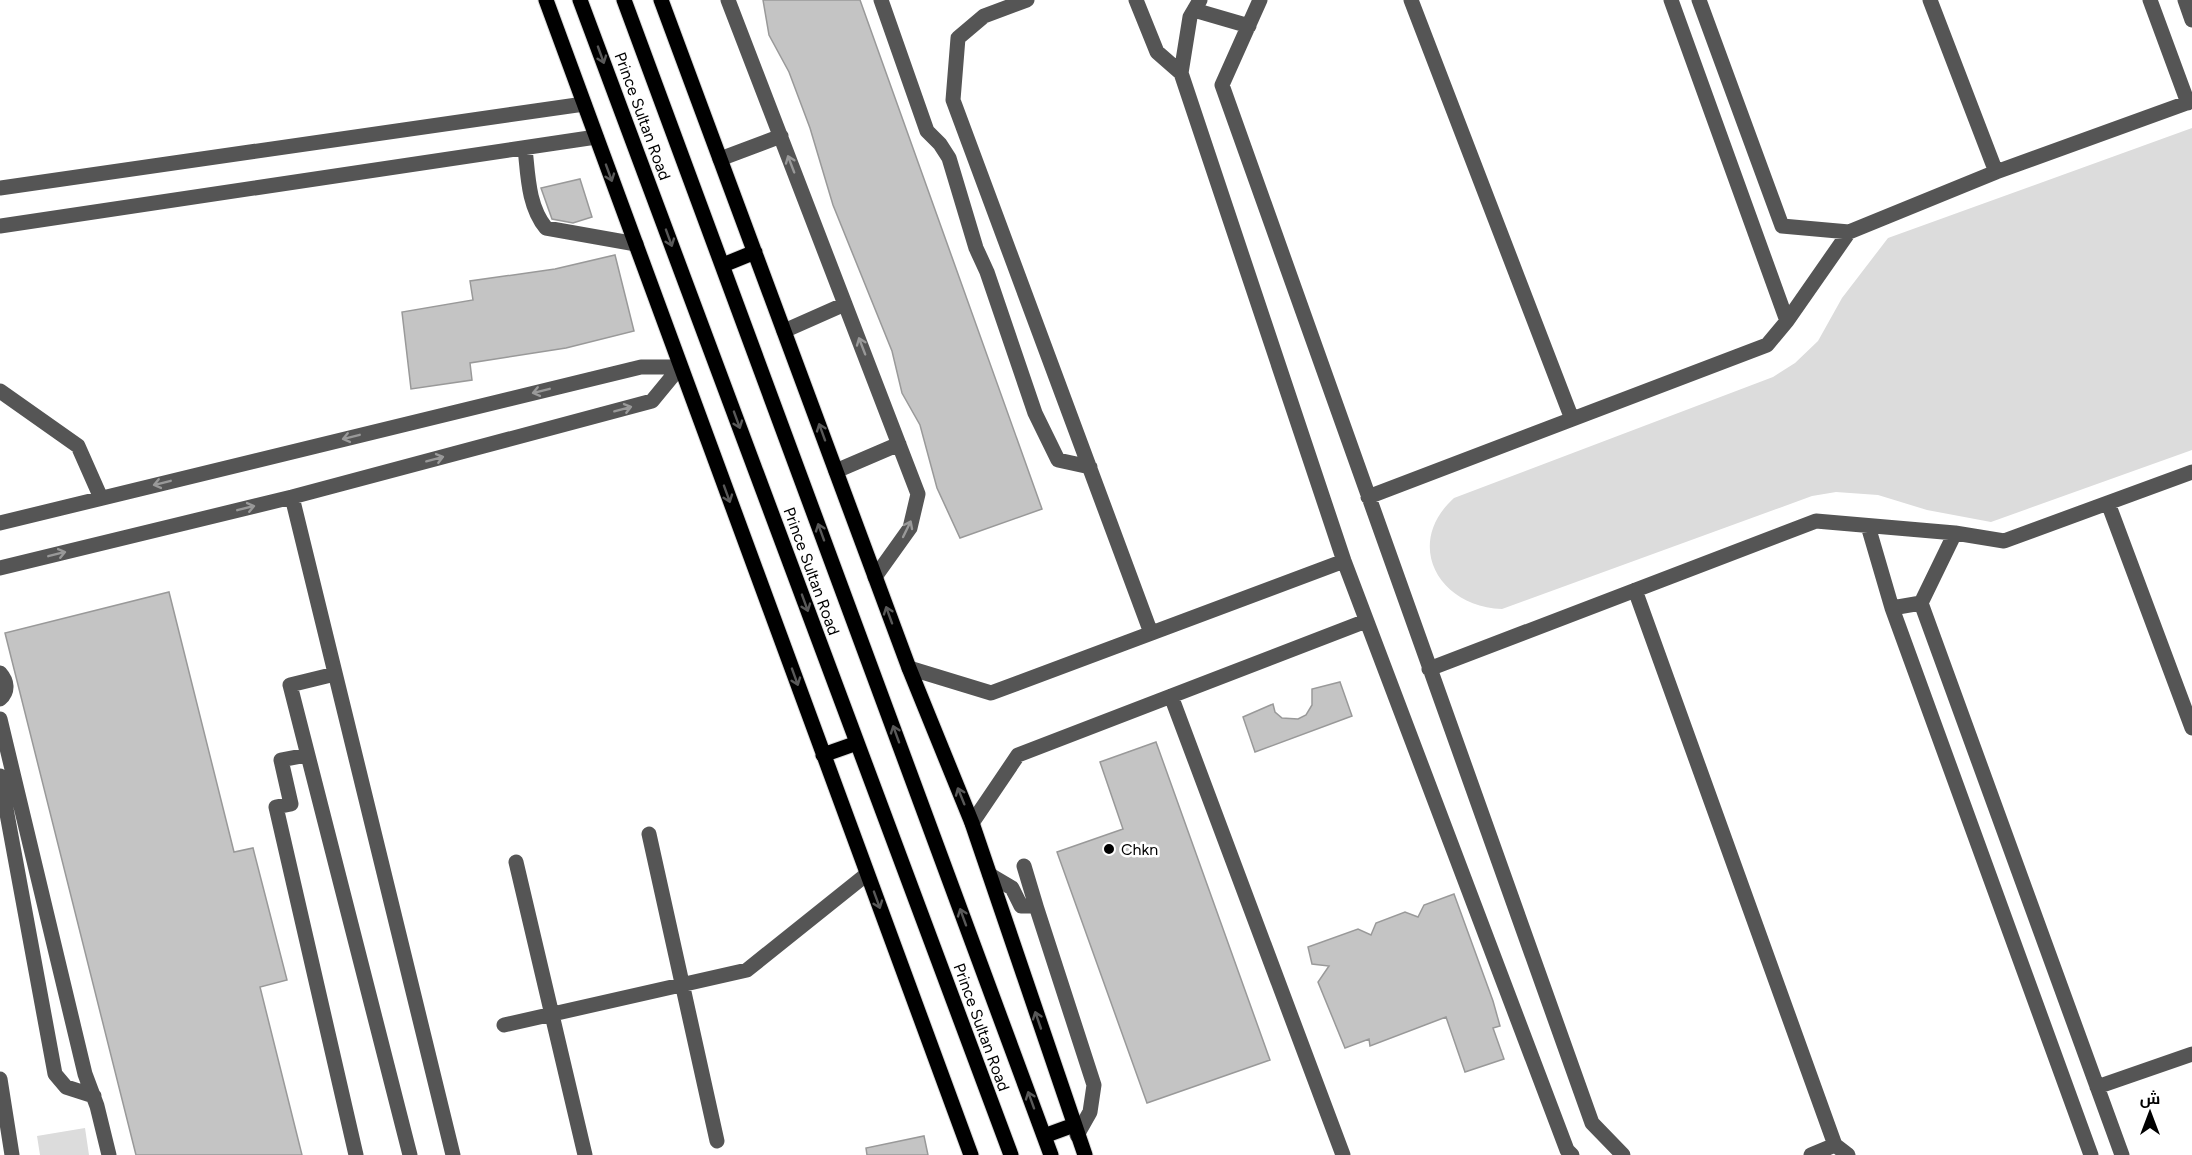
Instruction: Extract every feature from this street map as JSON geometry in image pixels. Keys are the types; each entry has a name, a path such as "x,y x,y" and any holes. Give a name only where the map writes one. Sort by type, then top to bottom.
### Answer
{"main road":[{"path":"546,0 971,1155"},
{"name":"Prince Sultan Road","path":"580,0 1011,1155"},
{"name":"Prince Sultan Road","path":"624,0 1051,1155"},
{"path":"661,0 909,668 972,823 1085,1155"},
{"path":"723,265 755,252"},
{"path":"823,754 857,743"},
{"path":"1044,1136 1076,1130"}],"street":[{"path":"728,0 918,494 910,528 875,577"},
{"path":"881,0 927,131 940,144 949,158 976,248 987,272 1035,413 1058,460 1090,467"},
{"path":"1027,0 984,16 958,38 953,100 1151,633"},
{"path":"1136,0 1157,52 1181,72"},
{"path":"1260,0 1222,85 1592,1123 1623,1155"},
{"path":"1411,0 1572,419"},
{"path":"1671,0 1787,321"},
{"path":"1699,0 1782,226"},
{"path":"1930,0 1996,172"},
{"path":"1757,234 1782,226 1849,232 1996,172 2190,102 2150,0"},
{"path":"2185,0 2192,20"},
{"path":"1249,26 1197,5 1190,17 1181,72 1344,561 1567,1150 1572,1155"},
{"path":"0,188 584,104"},
{"path":"720,159 780,136"},
{"path":"0,226 596,137"},
{"path":"525,148 532,202 538,218 546,228 636,244"},
{"path":"1368,497 1767,345 1787,321 1849,232"},
{"path":"784,332 845,304"},
{"path":"0,523 641,367 680,367"},
{"path":"0,568 292,496 652,401 680,367"},
{"path":"0,391 78,446 101,498"},
{"path":"836,471 899,444"},
{"path":"1429,669 1816,521 1955,533 2004,541 2192,472"},
{"path":"292,496 453,1155"},
{"path":"2108,503 2192,728"},
{"path":"1868,526 1892,608 2091,1155"},
{"path":"1955,533 1921,603 2122,1155"},
{"path":"909,668 991,693 1344,561"},
{"path":"1635,590 1834,1145 1848,1155"},
{"path":"1892,608 1921,603"},
{"path":"972,823 1018,754 1366,621"},
{"path":"0,673 6,681 6,690 0,699"},
{"path":"336,674 290,685 410,1155"},
{"path":"1171,696 1343,1155"},
{"path":"0,719 86,1074 109,1155"},
{"path":"307,754 281,760 291,804 276,807 356,1155"},
{"path":"0,776 55,1074 66,1087 94,1096"},
{"path":"649,834 717,1141"},
{"path":"516,862 585,1155"},
{"path":"1023,866 1029,906 1094,1085 1090,1112 1076,1130"},
{"path":"504,1025 747,970 867,874"},
{"path":"990,875 1012,888 1029,906"},
{"path":"2097,1087 2192,1054"},
{"path":"0,1079 12,1155"},
{"path":"1811,1155 1834,1145"}],"shaded area":[{"path":"2192,128 2192,450 1991,522 1927,510 1878,495 1836,492 1812,496 1502,609 1480,606 1461,597 1446,585 1435,570 1430,553 1431,534 1439,516 1454,498 1773,377 1795,363 1818,341 1842,298 1888,238"},
{"path":"85,1128 89,1155 40,1155 37,1136"}],"building":[{"path":"763,0 860,0 1042,509 960,538 937,488 920,425 902,393 892,351 833,205 810,128 789,72 769,35"},
{"path":"580,179 592,217 573,223 552,219 541,188"},
{"path":"615,255 634,331 566,348 470,363 472,380 411,389 402,312 473,300 470,281 555,269"},
{"path":"169,592 234,852 253,848 287,980 260,987 302,1155 136,1155 5,633"},
{"path":"1340,682 1352,716 1255,752 1243,717 1273,704 1275,712 1282,718 1298,719 1306,715 1312,705 1312,689"},
{"path":"1156,742 1270,1060 1147,1103 1057,852 1123,829 1100,762"},
{"path":"1454,894 1493,1001 1500,1026 1493,1028 1504,1059 1465,1072 1446,1017 1370,1046 1369,1039 1345,1048 1318,982 1329,966 1312,964 1308,947 1358,929 1371,935 1376,923 1405,912 1418,917 1424,905"},
{"path":"924,1136 928,1155 867,1155 866,1148"}],"place":[{"name":"Chkn","path":"1109,849"}]}
